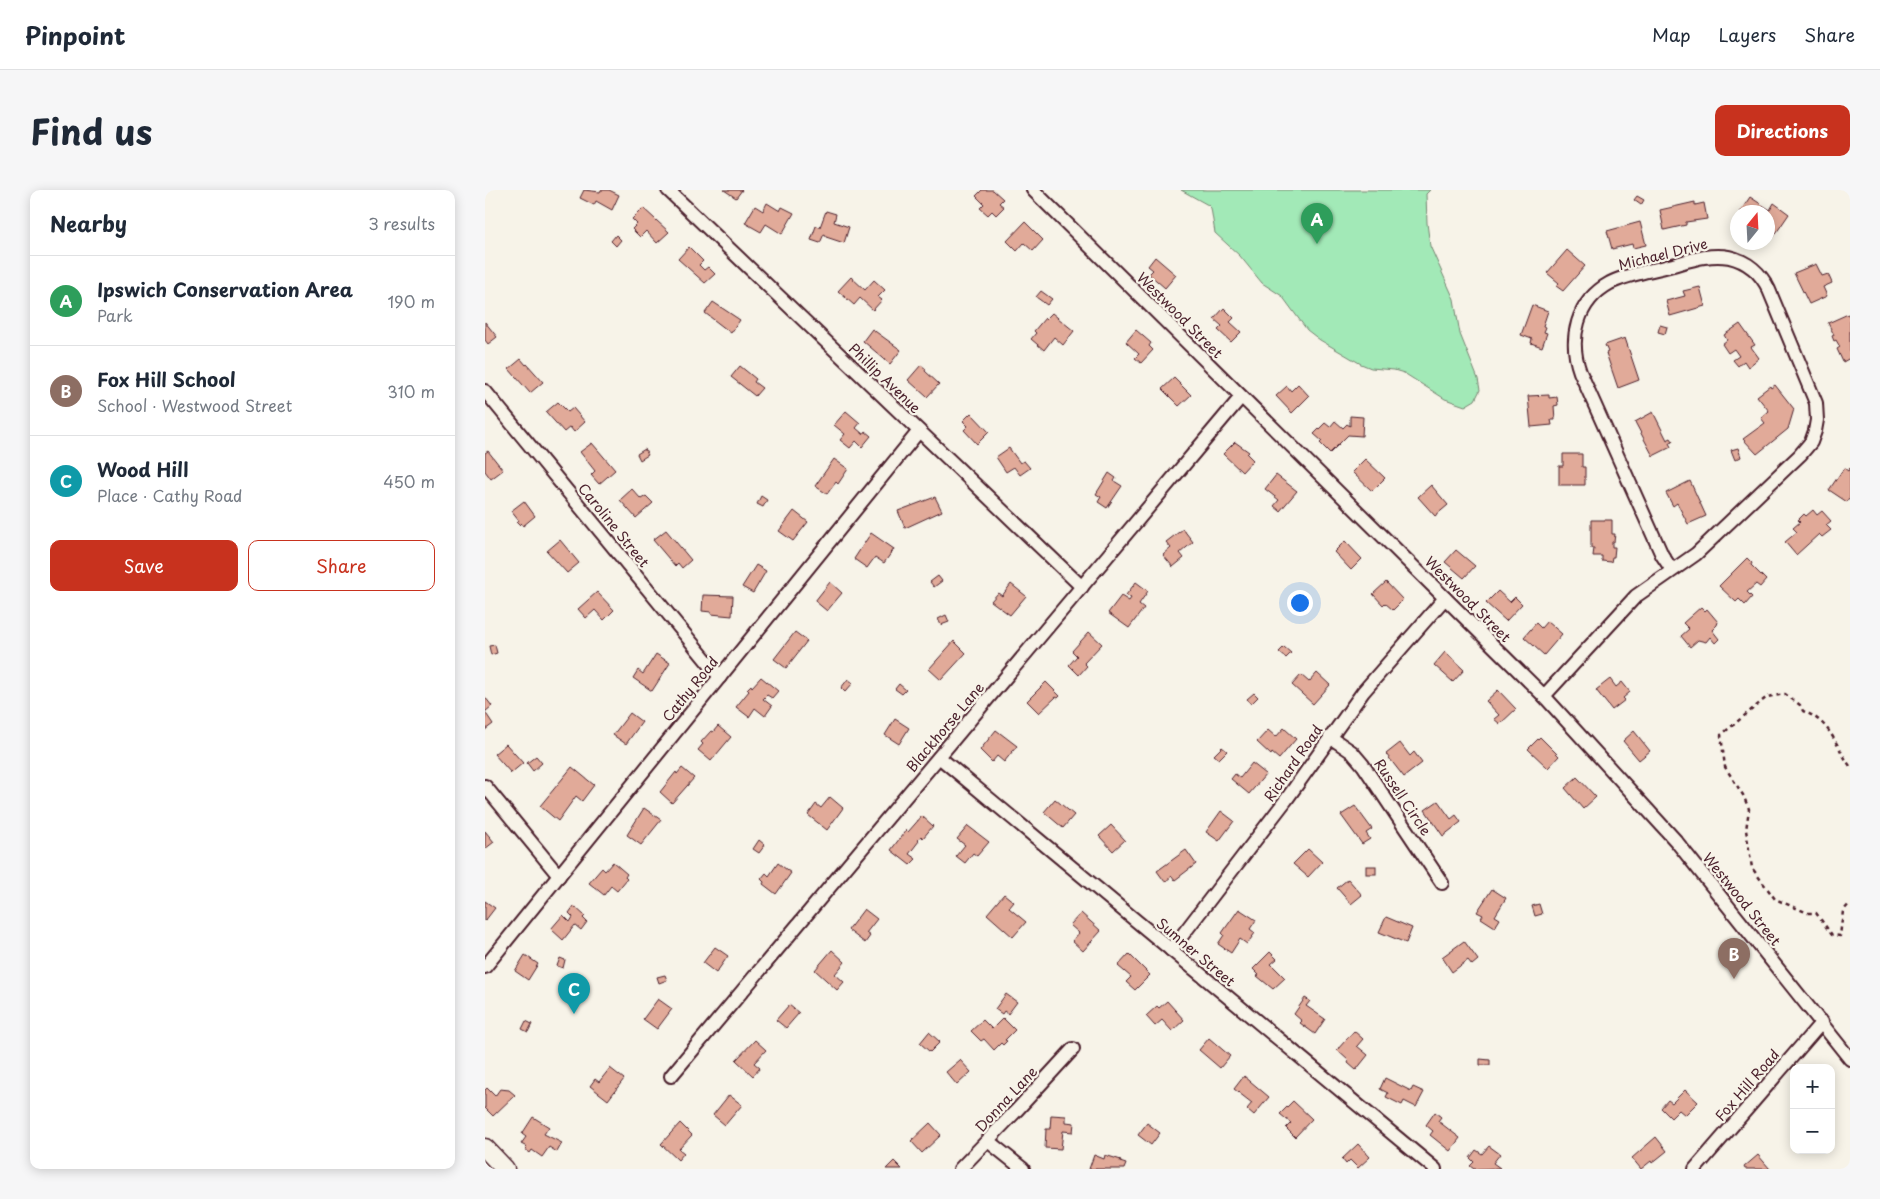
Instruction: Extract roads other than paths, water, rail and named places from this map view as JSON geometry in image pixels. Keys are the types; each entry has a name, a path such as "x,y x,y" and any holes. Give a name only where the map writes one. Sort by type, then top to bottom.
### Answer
{"street":[{"name":"Phillip Avenue","path":"668,190 1082,586"},
{"name":"Westwood Street","path":"1033,190 1544,696 1661,824 1850,1059"},
{"name":"Michael Drive","path":"1544,696 1636,596 1696,554 1800,455 1811,442 1817,426 1817,409 1813,392 1766,284 1753,269 1729,257 1703,258 1626,277 1611,283 1598,292 1587,304 1579,318 1575,333 1574,349 1580,372 1662,554 1672,570"},
{"name":"Caroline Street","path":"485,391 720,677"},
{"name":"Blackhorse Lane","path":"671,1076 1241,397"},
{"name":"Cathy Road","path":"485,967 919,431"},
{"name":"Richard Road","path":"1171,950 1286,800 1367,688 1445,598"},
{"name":"Russell Circle","path":"1330,737 1357,757 1442,883"},
{"name":"Sumner Street","path":"939,757 1435,1169"},
{"path":"485,786 559,876"},
{"name":"Fox Hill Road","path":"1695,1169 1822,1022"},
{"name":"Donna Lane","path":"960,1169 1073,1049"},
{"path":"988,1141 1023,1169"},
{"path":"485,1148 505,1169"}],"place":[{"name":"Ipswich Conservation Area","path":"1317,244"},
{"name":"Fox Hill School","path":"1734,979"},
{"name":"Wood Hill","path":"574,1014"}]}
